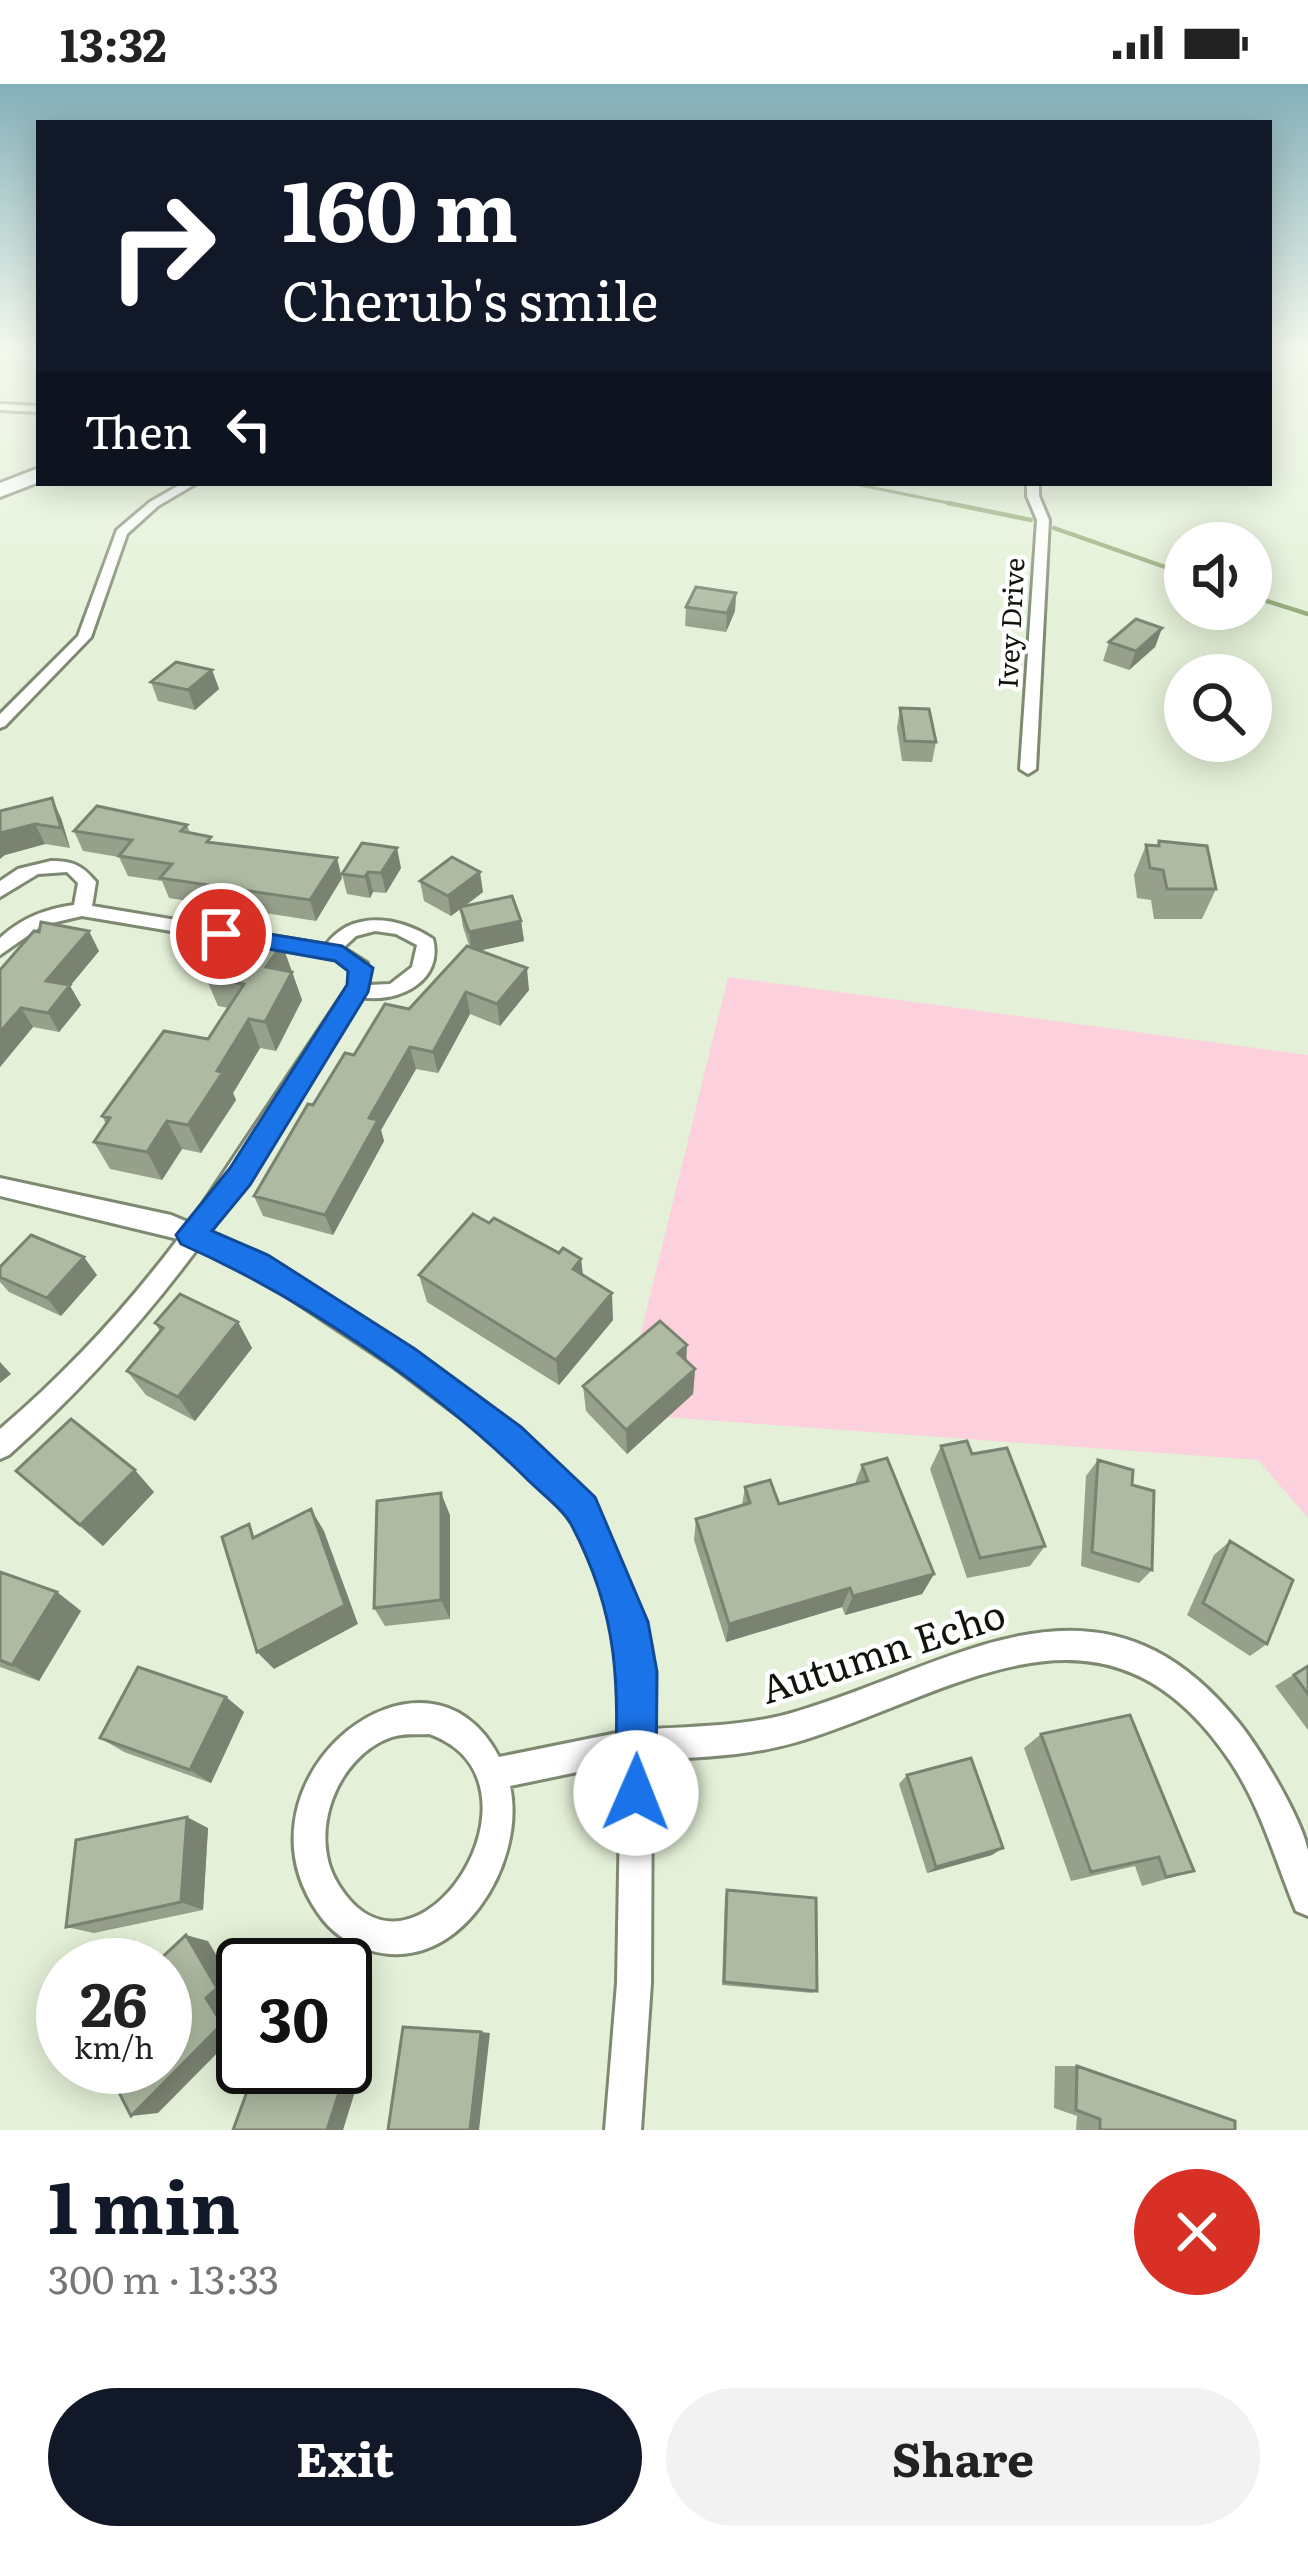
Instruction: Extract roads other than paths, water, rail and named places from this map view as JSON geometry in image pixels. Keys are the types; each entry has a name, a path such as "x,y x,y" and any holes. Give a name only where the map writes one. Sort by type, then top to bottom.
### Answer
{"highway":[{"path":"0,491 36,475"}],"street":[{"path":"0,723 84,637 122,533 154,504 185,486"},
{"name":"Ivey Drive","path":"1028,769 1043,520 1033,486"},
{"path":"0,891 13,878 44,865 72,867 87,882 82,910"},
{"path":"4,936 53,912 82,910 331,952 372,994 393,992 411,982 427,957 426,943 411,931 378,924 344,936 331,952"},
{"path":"0,1446 113,1337 240,1177 359,978"},
{"path":"0,1187 171,1225 257,1264 403,1359 509,1438 583,1510 629,1622 638,1672 634,1983 623,2130"},
{"name":"Autumn Echo","path":"490,1774 636,1745 714,1744 773,1733 1014,1649 1118,1649 1164,1673 1222,1721 1265,1783 1308,1899"},
{"path":"429,1719 461,1732 485,1759 490,1774 497,1796 496,1839 481,1880 452,1914 415,1935 376,1937 342,1922 318,1890 308,1850 313,1807 332,1768 360,1738 394,1721 429,1719"}],"waterway":[{"path":"865,486 963,506"},
{"path":"948,503 1031,520"},
{"path":"1054,528 1164,567"},
{"path":"1272,603 1308,614"}]}
